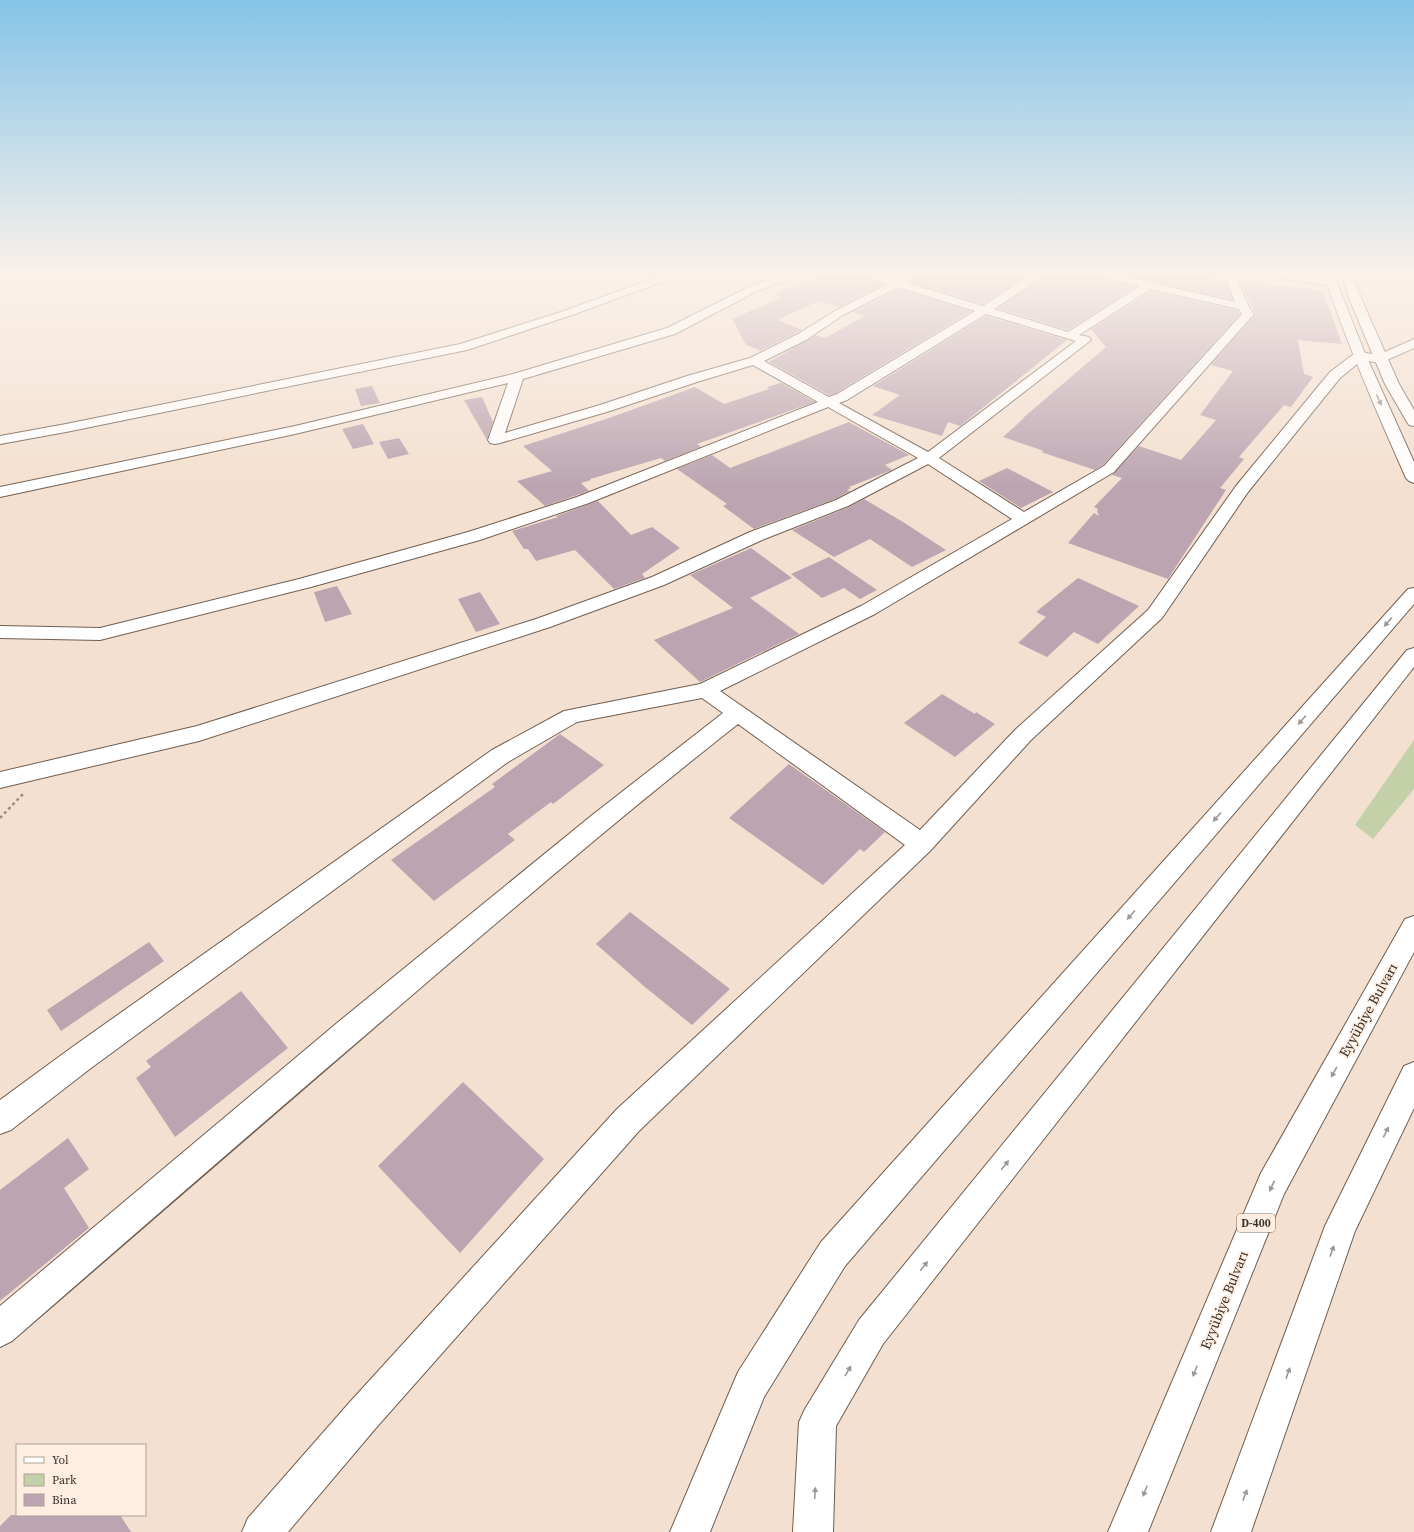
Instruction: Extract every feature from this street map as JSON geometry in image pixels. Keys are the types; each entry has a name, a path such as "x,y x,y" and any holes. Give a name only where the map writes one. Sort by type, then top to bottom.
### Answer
{"main road":[{"path":"0,440 464,348 475,344"},
{"path":"0,492 295,430 517,377 626,344"},
{"path":"517,377 495,440 754,361 787,344"},
{"path":"0,632 100,634 305,583 474,536 582,500 842,397 928,344"},
{"path":"0,780 199,733 543,623 658,581 756,536 842,502 929,458 1079,344"},
{"path":"0,1119 81,1058 500,756 571,716 705,690 868,610 1109,469 1222,344"},
{"path":"1362,344 1392,384 1414,422"},
{"path":"1366,344 1414,478"},
{"path":"262,1532 362,1416 628,1120 922,844 1023,735 1155,614 1242,489 1335,375 1370,357 1409,344"},
{"path":"754,361 929,458 1024,519"},
{"path":"690,1532 751,1385 833,1254 1414,593"},
{"path":"813,1532 818,1422 871,1332 1414,654"},
{"path":"705,690 922,844"},
{"path":"0,1329 152,1197 420,972 658,775 737,713"},
{"name":"Eyyübiye Bulvarı","path":"1128,1532 1272,1184 1414,928"},
{"path":"1231,1532 1341,1226 1414,1076"}],"green space":[{"path":"1414,740 1414,789 1373,839 1355,825"}],"building":[{"path":"746,344 773,344 760,351"},
{"path":"799,344 916,344 836,393 829,395 769,362"},
{"path":"940,344 1061,344 960,426 948,422 942,436 872,415 900,395 873,386"},
{"path":"1104,344 1212,344 1103,465 1095,470 1041,452 1044,451 1003,437 1023,418 1106,347"},
{"path":"1229,344 1299,344 1304,374 1313,377 1291,407 1284,405 1239,457 1244,459 1220,488 1226,490 1168,579 1068,543 1094,513 1099,516 1097,511 1098,509 1094,507 1122,478 1112,475 1139,446 1181,460 1216,420 1200,415 1233,371 1211,365"},
{"path":"781,383 815,402 697,444 701,447 665,461 661,458 590,479 591,480 581,483 589,491 545,506 517,481 552,471 523,446 609,418 695,387 724,404 769,389 767,387"},
{"path":"372,386 380,403 361,406 355,389"},
{"path":"482,397 493,422 487,440 464,400"},
{"path":"849,422 909,455 885,465 892,470 849,487 851,488 847,490 850,491 835,499 754,529 723,506 727,504 677,469 712,455 730,468"},
{"path":"363,424 374,444 353,449 342,429"},
{"path":"399,438 409,454 388,459 379,442"},
{"path":"1007,468 1053,492 1021,508 979,481"},
{"path":"864,499 946,550 912,567 870,539 834,557 792,530 849,507"},
{"path":"598,501 631,535 652,527 680,548 642,574 645,578 614,589 575,550 536,561 528,549 524,549 512,531 558,517 556,516"},
{"path":"751,548 792,578 750,598 799,634 700,682 654,640 733,608 690,575"},
{"path":"829,557 877,590 860,599 844,588 822,598 791,574"},
{"path":"1078,578 1139,606 1098,644 1074,632 1047,657 1018,643 1046,617 1036,612"},
{"path":"337,586 352,614 325,622 314,592"},
{"path":"480,592 500,624 476,632 458,599"},
{"path":"942,694 995,724 955,757 904,723"},
{"path":"560,734 604,765 553,804 551,802 508,834 515,840 434,901 391,860 495,787 492,784"},
{"path":"789,764 885,832 864,852 860,849 823,885 729,818"},
{"path":"630,912 730,989 692,1025 645,987 596,944"},
{"path":"149,942 164,961 61,1031 47,1010"},
{"path":"241,991 288,1048 175,1137 136,1078 151,1067 146,1061"},
{"path":"463,1082 544,1159 460,1253 378,1166"},
{"path":"68,1138 89,1169 64,1188 89,1228 0,1301 0,1190"},
{"path":"11,1515 121,1516 131,1532 0,1532 0,1526"}]}
